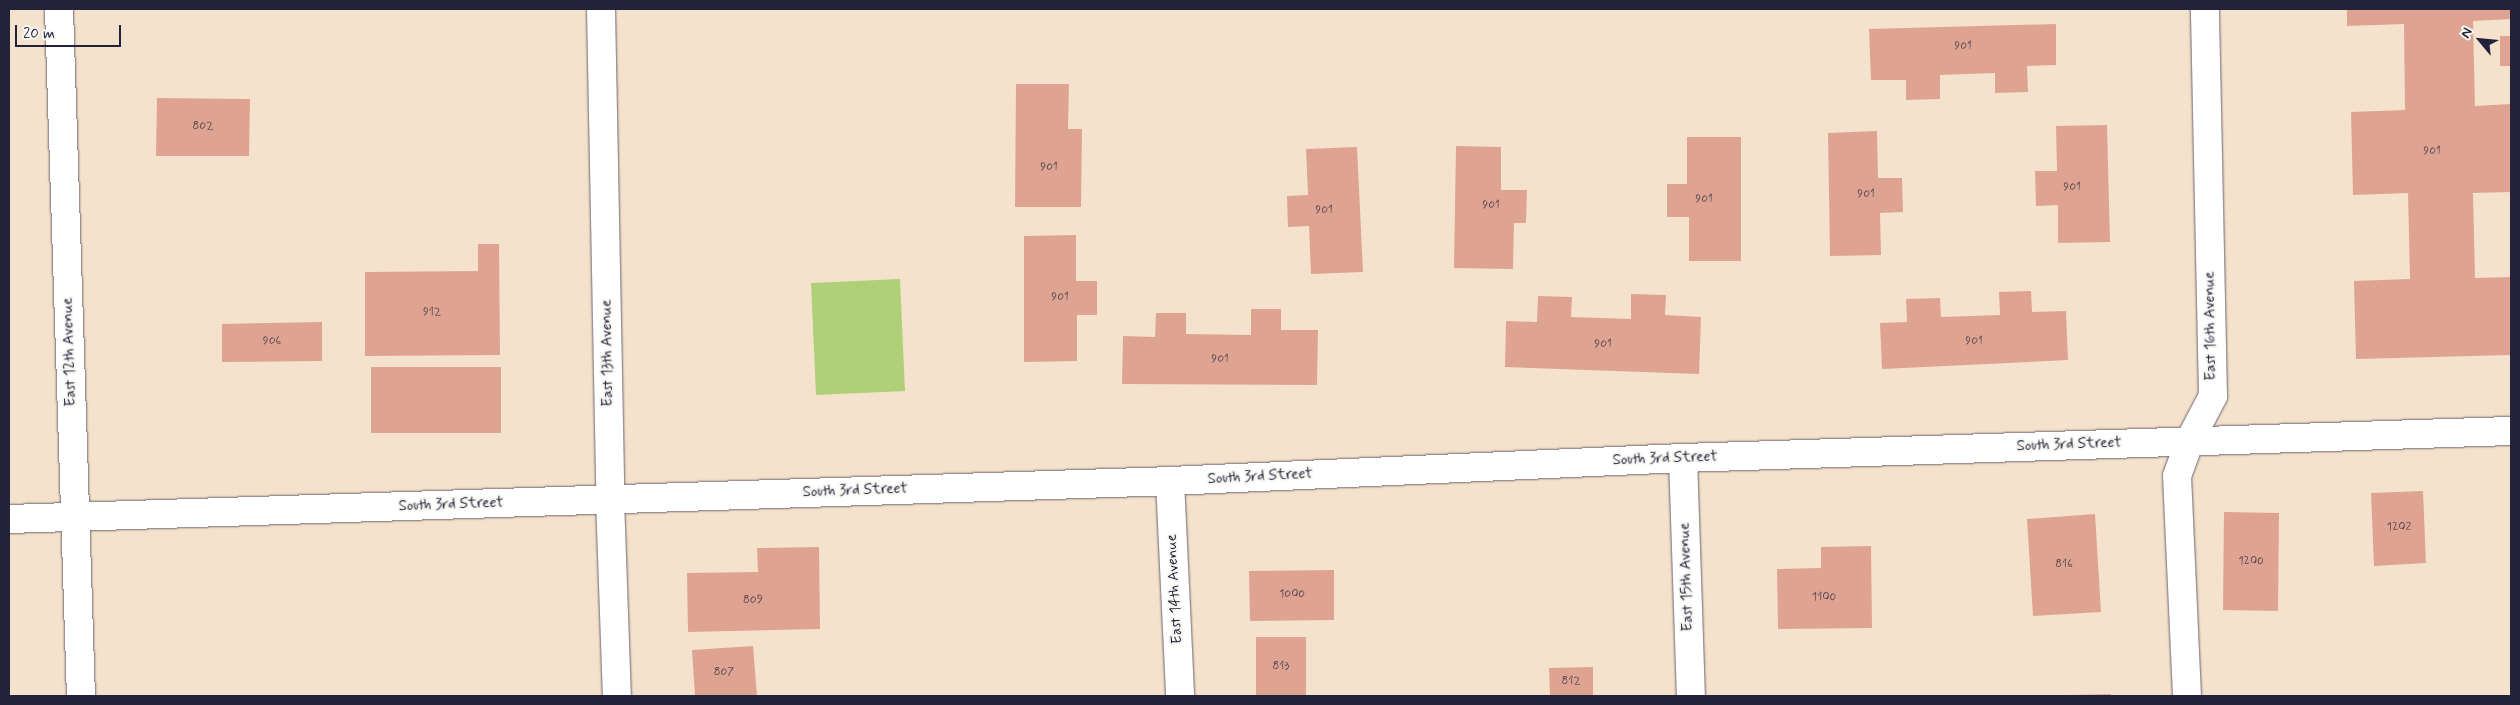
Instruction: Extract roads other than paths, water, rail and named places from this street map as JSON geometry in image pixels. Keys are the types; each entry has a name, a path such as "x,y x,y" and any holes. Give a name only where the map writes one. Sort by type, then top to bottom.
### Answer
{"street":[{"name":"East 12th Avenue","path":"59,9 81,696"},
{"name":"East 13th Avenue","path":"601,9 610,499 618,696"},
{"name":"East 16th Avenue","path":"2186,696 2177,476 2190,440 2213,396 2205,9"},
{"name":"South 3rd Street","path":"9,519 1170,481 1683,458 2511,431"},
{"name":"East 15th Avenue","path":"1683,458 1691,696"},
{"name":"East 14th Avenue","path":"1170,481 1180,696"}]}
